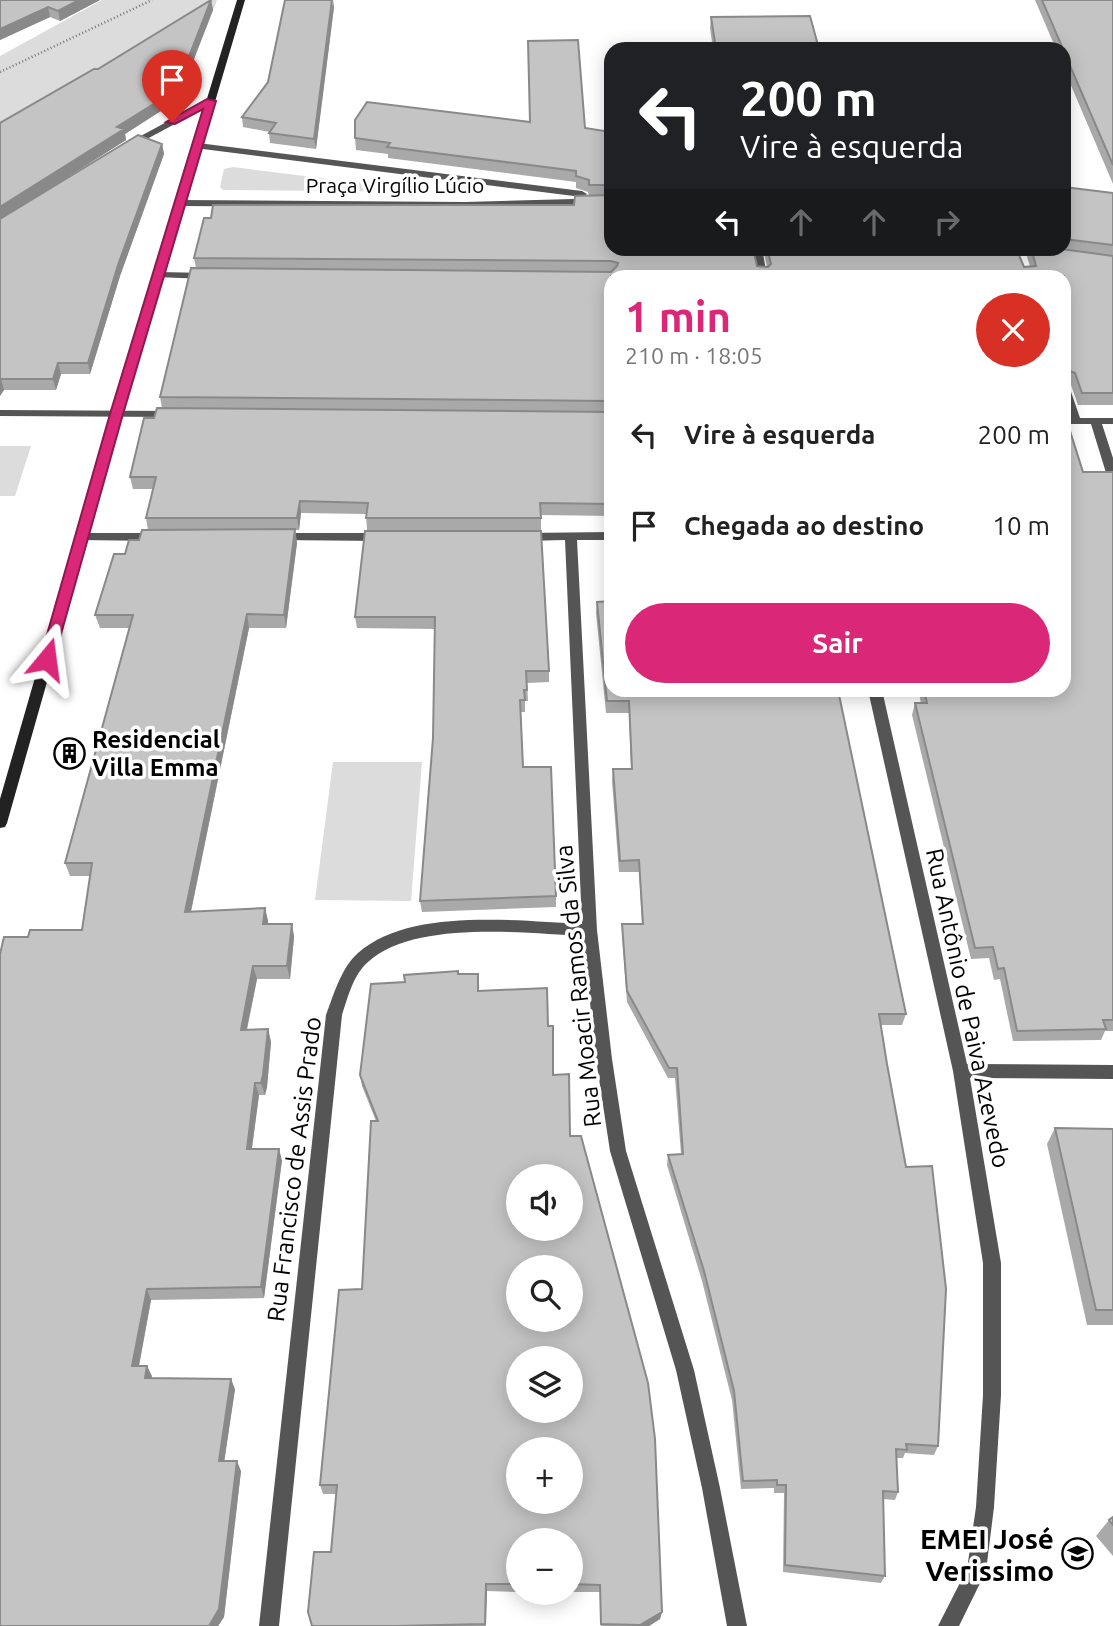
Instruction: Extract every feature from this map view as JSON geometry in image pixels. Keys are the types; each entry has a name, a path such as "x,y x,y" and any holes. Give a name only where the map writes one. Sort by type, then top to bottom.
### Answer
{"main road":[{"path":"0,823 117,414 241,0"}],"street":[{"path":"121,150 211,101"},
{"name":"Praça Virgílio Lúcio","path":"198,146 604,198"},
{"name":"Praça Virgílio Lúcio","path":"180,203 465,205 604,199"},
{"path":"1019,256 1022,264"},
{"path":"159,275 224,276"},
{"path":"0,413 182,415"},
{"path":"1071,421 1113,421"},
{"path":"1095,421 1113,476"},
{"path":"82,537 166,537"},
{"path":"263,537 389,537"},
{"path":"515,537 604,537"},
{"name":"Rua Moacir Ramos da Silva","path":"571,537 590,930 604,1059 618,1152 685,1370 737,1626"},
{"name":"Rua Antônio de Paiva Azevedo","path":"877,697 961,1072 992,1263 992,1395 985,1507 976,1571 948,1626"},
{"name":"Rua Francisco de Assis Prado","path":"269,1626 334,1015 345,982 363,957 391,938 488,926 590,930"},
{"path":"961,1072 1113,1072"}],"path":[{"path":"0,72 152,0"}],"shaded area":[{"path":"102,0 217,0 212,13 0,135 0,56"},
{"path":"233,167 433,192 223,190 220,187 224,169"},
{"path":"0,446 31,446 15,496 0,496"},
{"path":"333,762 422,762 411,901 315,900"}],"building":[{"path":"0,0 79,0 58,11 48,7 0,29"},
{"path":"211,0 176,90 117,127 124,129 0,207 0,123 98,69"},
{"path":"285,0 332,0 314,139 269,133 276,123 242,117 268,82"},
{"path":"1042,0 1113,0 1113,165 1071,68 1071,42 1060,42"},
{"path":"810,16 817,42 715,42 711,17"},
{"path":"578,40 585,128 604,131 604,185 589,185 589,180 576,176 576,171 387,147 390,143 355,138 355,120 367,102 530,122 528,41"},
{"path":"138,135 162,144 118,265 88,363 58,363 53,379 0,380 0,219"},
{"path":"1071,188 1113,193 1113,245 1071,240"},
{"path":"604,195 604,256 755,256 757,266 768,267 771,264 769,256 1019,256 1024,267 1036,266 1033,256 1071,256 1071,250 1113,256 1113,393 1082,393 1075,373 1071,371 1071,270 613,270 618,263 611,261 194,258 204,218 211,218 213,205 574,205 575,196"},
{"path":"191,268 604,272 604,401 160,397"},
{"path":"157,408 604,412 604,504 540,503 541,518 366,518 368,503 300,501 297,518 146,518 156,477 130,477 144,418 154,418"},
{"path":"1071,434 1083,472 1113,472 1113,1020 1103,1020 1106,1029 1017,1031 1004,968 998,969 993,947 975,948 915,703 927,703 926,697 1071,697"},
{"path":"295,529 284,615 247,614 185,912 265,908 263,924 292,924 287,966 253,966 241,1030 268,1029 263,1075 261,1083 255,1083 247,1149 279,1149 261,1287 147,1289 132,1366 147,1366 145,1378 231,1379 219,1461 237,1461 219,1609 209,1626 0,1626 0,954 4,937 28,937 30,930 82,930 92,863 65,863 133,615 95,615 114,554 125,554 129,540 139,540 142,530"},
{"path":"365,531 541,531 549,671 526,671 525,700 520,700 523,767 551,767 556,896 420,901 433,738 435,617 355,617"},
{"path":"597,602 604,602 604,671"},
{"path":"607,697 839,697 906,1014 879,1014 887,1064 906,1167 932,1166 946,1289 938,1446 906,1444 907,1450 896,1449 898,1492 883,1491 885,1576 785,1565 786,1485 777,1485 777,1480 743,1481 734,1391 704,1271 668,1155 683,1154 677,1068 669,1068 627,991 622,924 643,924 639,860 620,861 613,769 632,769 629,701 607,701"},
{"path":"458,971 458,974 478,974 478,991 547,988 548,1026 553,1026 553,1075 569,1074 570,1136 581,1136 648,1383 655,1439 662,1612 640,1625 601,1624 600,1585 583,1584 583,1528 506,1528 506,1584 486,1584 485,1624 312,1626 308,1612 314,1552 331,1552 337,1485 320,1485 339,1290 362,1289 371,1121 378,1121 360,1075 371,984 405,982 404,975"},
{"path":"1055,1128 1113,1129 1113,1310 1096,1310"}],"place":[{"name":"Residencial Villa Emma","path":"69,753"},
{"name":"EMEI José Verissimo","path":"1077,1554"}],"route":[{"path":"47,659 211,101 172,122"}]}
